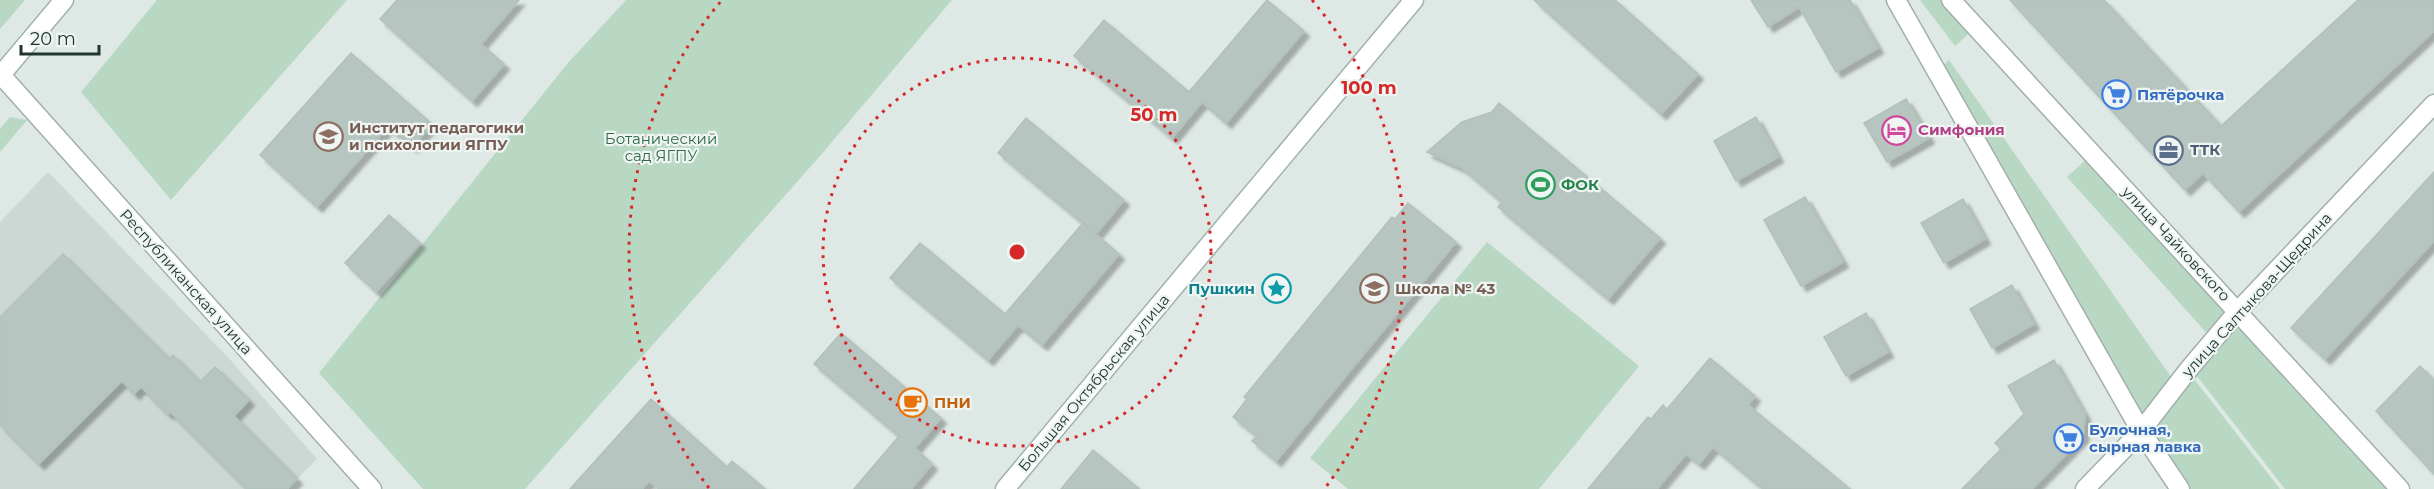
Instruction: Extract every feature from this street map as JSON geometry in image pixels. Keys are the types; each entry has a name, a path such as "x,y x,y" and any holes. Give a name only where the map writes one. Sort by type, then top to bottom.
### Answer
{"street":[{"path":"1,76 64,0"},
{"name":"Большая Октябрьская улица","path":"1005,489 1414,0"},
{"path":"1896,0 2141,431 2180,489"},
{"name":"улица Чайковского","path":"1951,0 2400,489"},
{"name":"Республиканская улица","path":"1,76 372,489"},
{"name":"улица Салтыкова-Щедрина","path":"2085,489 2141,431 2238,311 2434,104"}],"shaded area":[{"path":"48,172 227,356 317,459 287,489 0,489 0,222"}],"green space":[{"path":"0,0 25,0 0,29"},
{"path":"157,0 347,0 171,200 81,92"},
{"name":"Ботанический сад ЯГПУ","path":"626,0 952,0 820,156 525,489 423,489 319,373 567,64"},
{"path":"1920,0 1945,0 1973,30 1955,46"},
{"path":"1949,60 2176,384 2142,427 1939,69"},
{"path":"10,117 27,120 0,152 0,129"},
{"path":"2090,156 2236,311 2212,339 2067,177"},
{"path":"1487,242 1639,366 1539,489 1348,489 1310,458"},
{"path":"2239,315 2389,489 2285,489 2193,371"},
{"path":"2190,374 2280,489 2184,489 2144,431"}],"building":[{"path":"397,0 519,0 481,44 504,64 472,101 380,19"},
{"path":"1267,0 1304,31 1226,123 1202,102 1172,138 1074,56 1104,20 1189,92"},
{"path":"1534,0 1615,0 1698,74 1661,114"},
{"path":"1751,0 1850,0 1878,48 1836,72 1799,7 1768,27"},
{"path":"2010,0 2104,0 2221,126 2358,0 2434,0 2434,31 2239,212 2203,173 2185,190"},
{"name":"Институт педагогики и психологии ЯГПУ","path":"351,53 432,124 412,147 388,127 317,207 260,155"},
{"path":"1906,99 1929,138 1887,162 1864,123"},
{"name":"ФОК","path":"1499,103 1660,238 1608,299 1498,207 1502,202 1462,168 1427,152 1462,122 1492,112"},
{"path":"1756,117 1778,157 1736,181 1714,141"},
{"path":"1026,118 1124,200 1096,234 998,153"},
{"path":"2434,172 2434,241 2325,359 2291,328"},
{"path":"1805,197 1843,262 1801,286 1764,220"},
{"path":"1963,199 1985,239 1944,263 1921,223"},
{"name":"Школа № 43","path":"1408,203 1456,242 1276,461 1252,441 1257,436 1233,417 1247,399 1244,397 1392,217 1395,219"},
{"path":"389,215 420,243 376,292 345,263"},
{"path":"1083,223 1119,254 1042,345 1018,325 988,360 890,278 920,243 1005,314"},
{"path":"63,254 169,359 173,355 200,382 215,367 249,400 234,416 297,479 287,489 247,489 170,412 168,414 141,387 134,394 122,381 39,464 0,425 0,317"},
{"path":"2012,285 2034,324 1992,348 1970,309"},
{"path":"1866,313 1888,352 1846,376 1824,337"},
{"path":"841,333 941,418 915,448 932,464 911,489 854,489 899,436 814,364"},
{"path":"1710,358 1755,396 1748,405 1850,489 1763,489 1713,447 1699,464 1686,454 1657,489 1588,489 1648,417 1651,419 1663,405 1667,409"},
{"path":"2054,360 2085,415 2083,437 2032,489 1962,489 2001,449 1995,443 2024,414 2008,386"},
{"path":"2420,366 2434,380 2434,474 2376,411"},
{"path":"651,399 727,467 732,461 765,489 659,489 649,481 642,489 570,489"},
{"path":"1093,450 1139,489 1061,489"}],"place":[{"name":"Пятёрочка","path":"2116,95"},
{"name":"Симфония","path":"1897,130"},
{"name":"Институт педагогики и психологии ЯГПУ","path":"328,137"},
{"name":"ТТК","path":"2169,150"},
{"name":"ФОК","path":"1540,185"},
{"name":"Пушкин","path":"1276,289"},
{"name":"Школа № 43","path":"1374,289"},
{"name":"ПНИ","path":"913,403"},
{"name":"Булочная, сырная лавка","path":"2068,439"}]}
